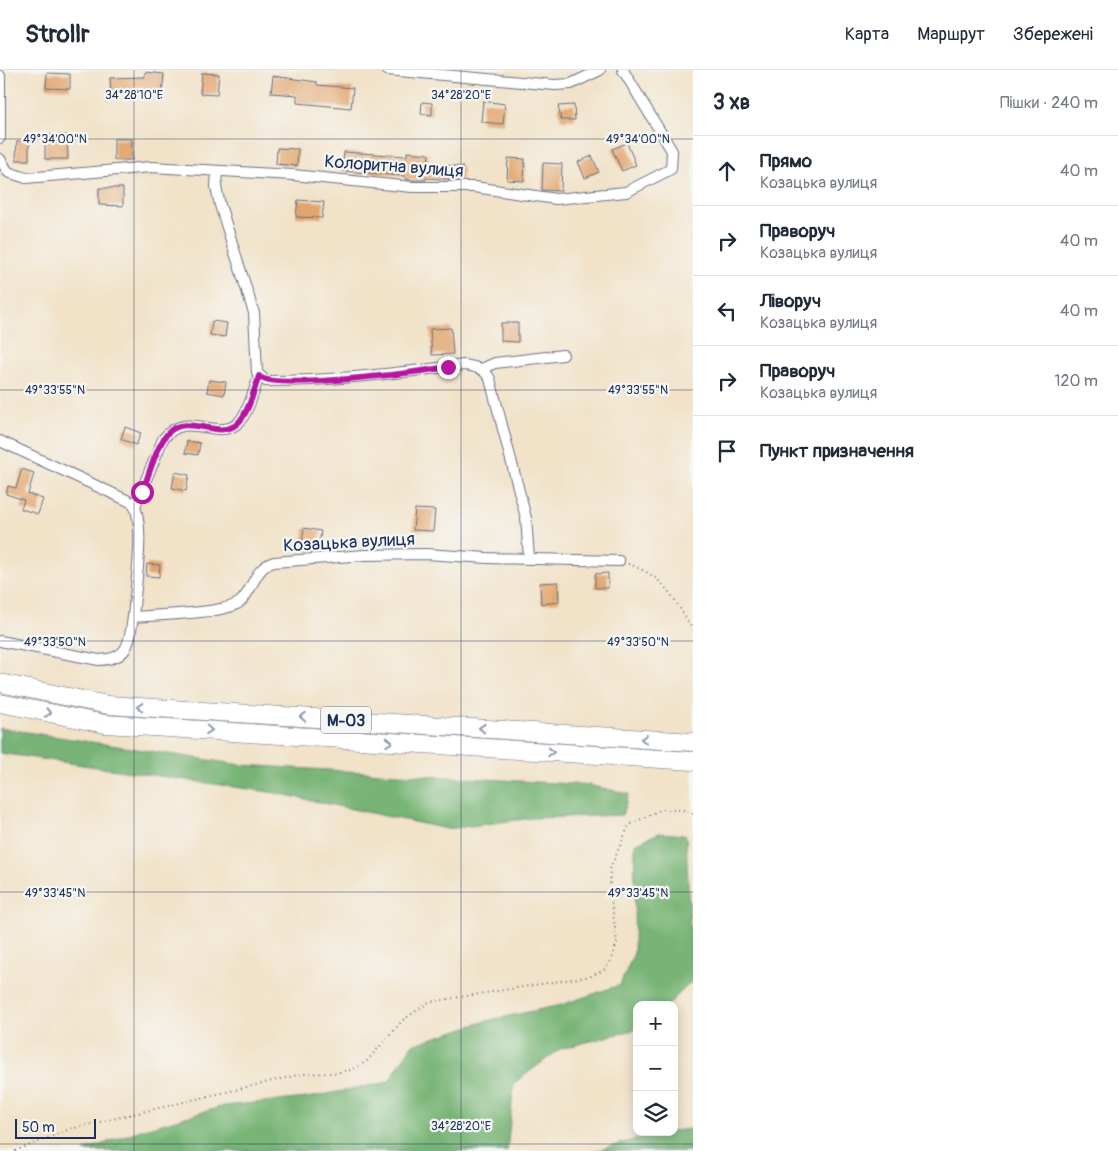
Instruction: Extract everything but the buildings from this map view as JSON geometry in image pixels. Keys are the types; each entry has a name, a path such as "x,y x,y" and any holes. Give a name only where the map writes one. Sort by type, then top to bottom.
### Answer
{"highway":[{"name":"М-03","path":"0,684 108,705 693,742"},
{"name":"М-03","path":"0,703 105,724 693,761"}],"street":[{"path":"387,70 555,85 571,84 600,70"},
{"name":"Колоритна вулиця","path":"1,163 8,172 26,178 151,167 320,177 412,187 474,187 556,199 626,192 671,169 672,151 623,70"},
{"path":"0,76 0,138"},
{"path":"0,159 1,163"},
{"path":"217,171 216,187 220,205 254,313 256,366 259,376 266,381 308,381 375,377 464,365 481,369 490,379 526,518 529,558"},
{"path":"481,369 495,363 563,355"},
{"path":"135,506 164,439 170,430 180,425 225,429 232,427 242,417 259,376"},
{"path":"0,441 118,496 135,506 138,512 140,529 133,617 127,648 120,655 111,660 99,660 0,640"},
{"name":"Козацька вулиця","path":"133,617 233,606 248,592 261,568 274,562 365,555 418,554 618,561"}],"path":[{"path":"618,561 646,570 666,585 693,630"},
{"path":"15,1151 24,1146 80,1127 302,1074 334,1073 351,1070 366,1062 403,1020 429,1002 591,976 604,970 612,959 618,942 610,892 610,869 629,825 660,810 683,810 693,814"}],"green space":[{"path":"0,728 241,765 588,785 629,794 622,815 532,818 447,829 276,793 0,753"},
{"path":"659,833 686,835 692,981 672,1001 633,1001 633,1030 560,1049 514,1083 507,1151 84,1151 141,1130 224,1106 307,1098 388,1082 412,1045 486,1021 561,1005 620,985 634,953 635,844"},
{"path":"693,1129 693,1151 596,1151 647,1136 678,1136 678,1130"}],"route":[{"path":"142,492 164,439 170,430 180,425 225,429 232,427 242,417 259,376 266,381 308,381 375,377 448,367"}]}
